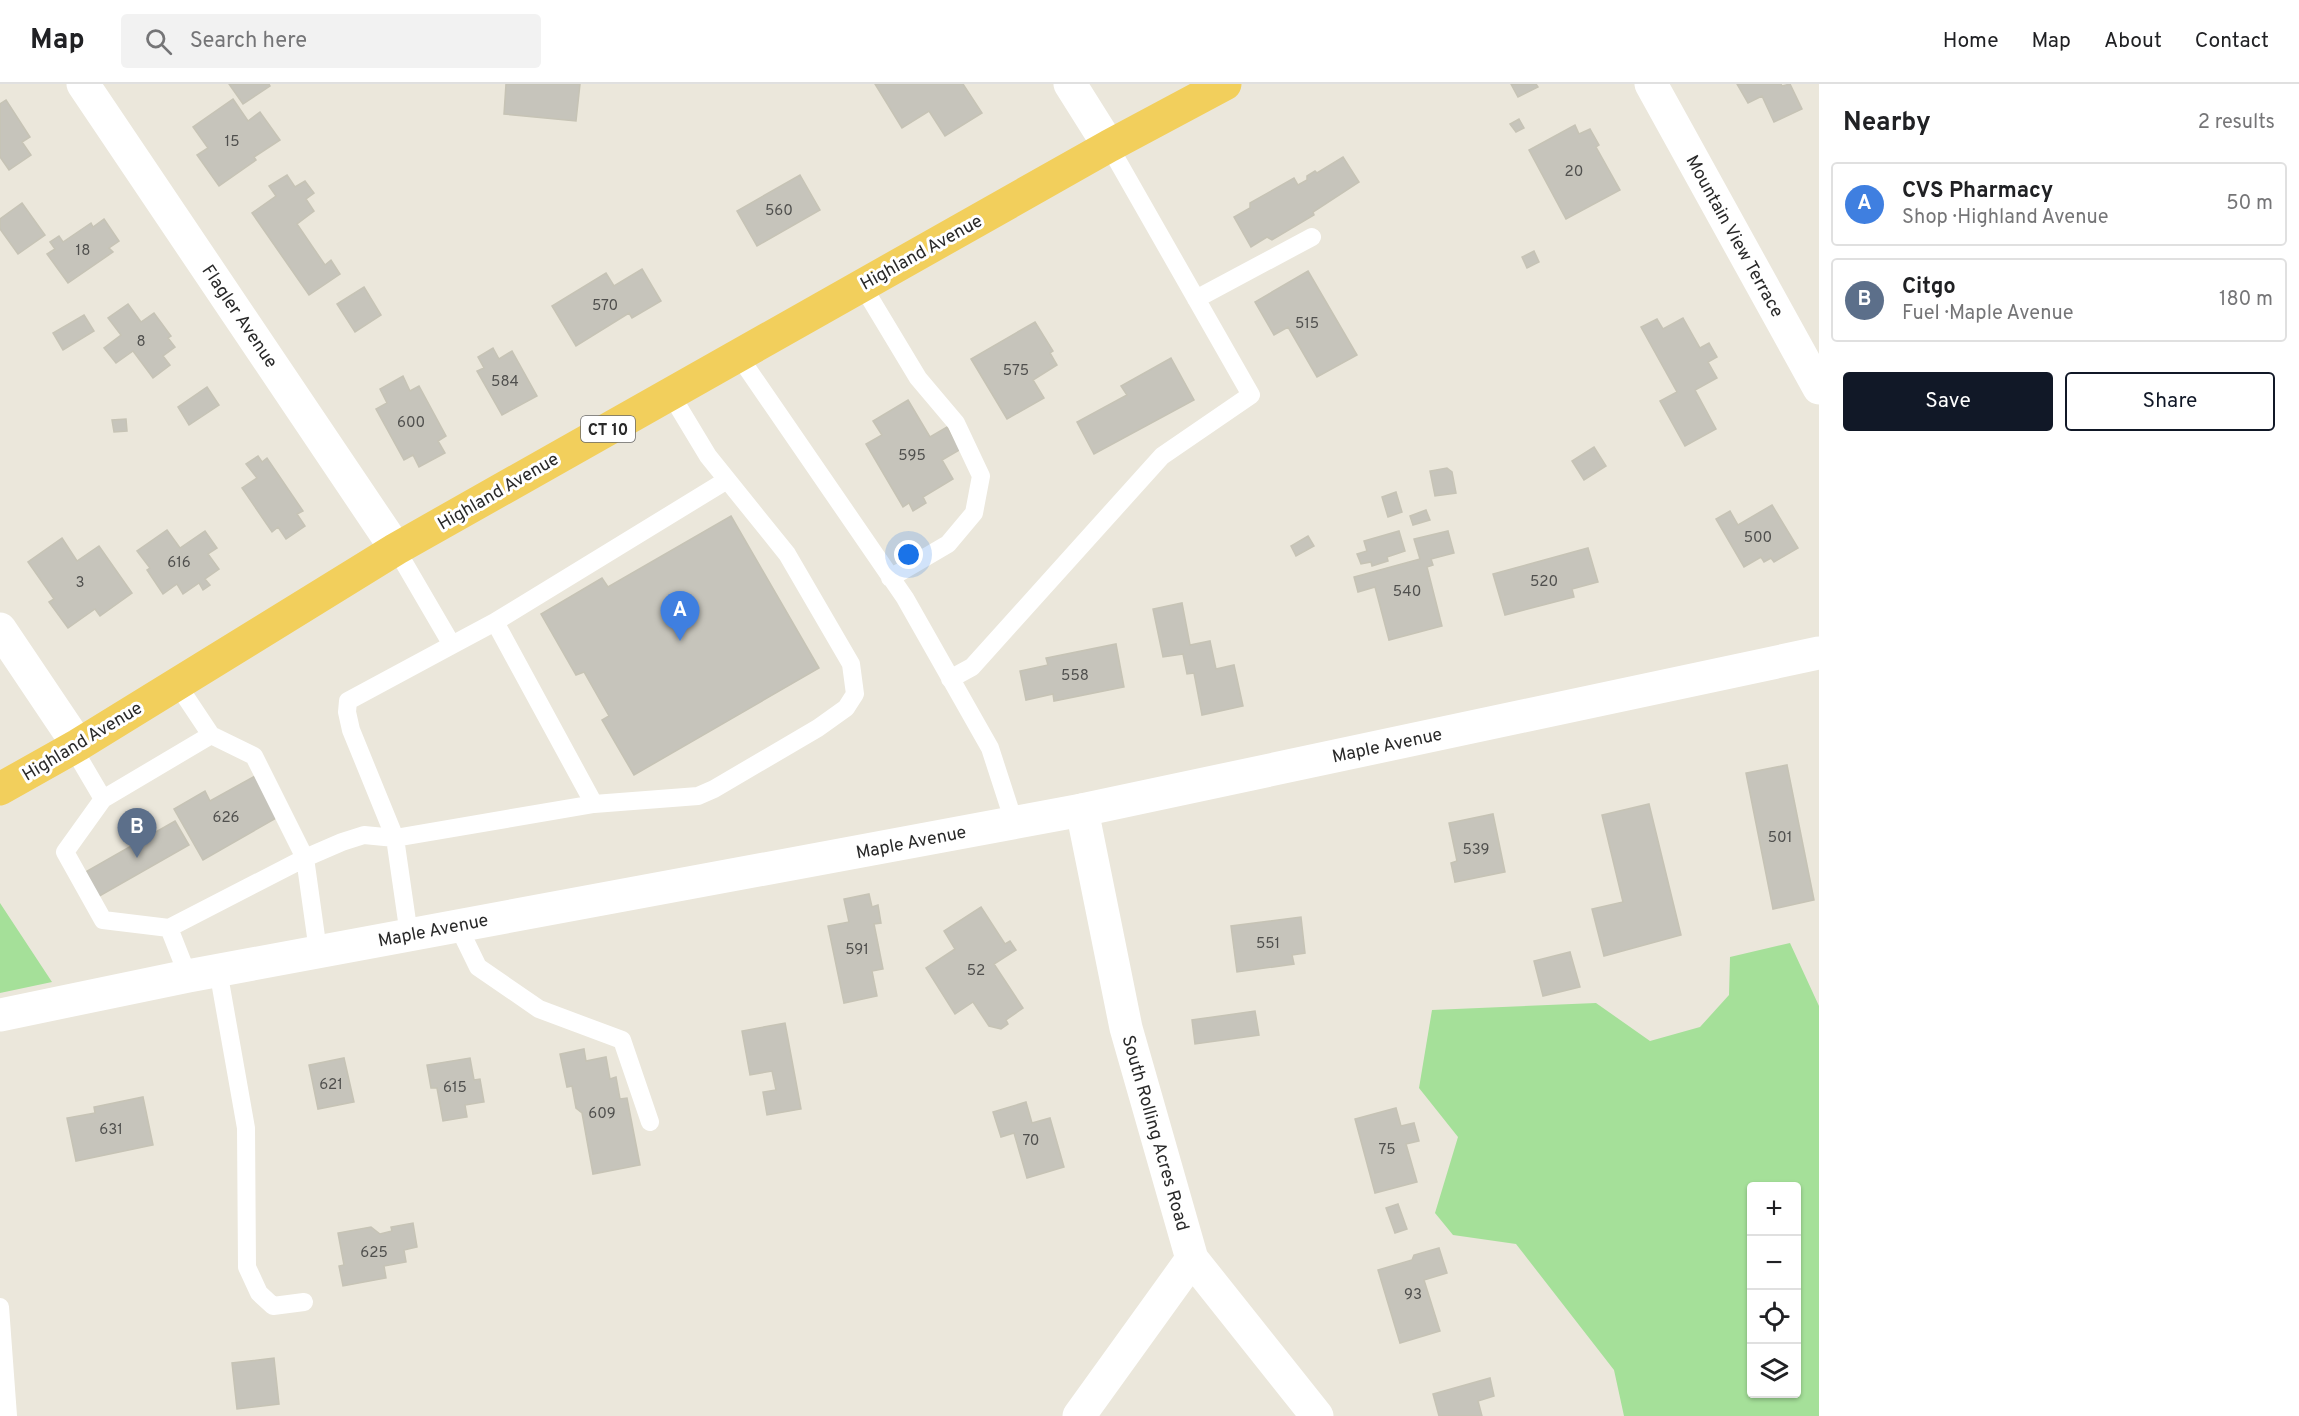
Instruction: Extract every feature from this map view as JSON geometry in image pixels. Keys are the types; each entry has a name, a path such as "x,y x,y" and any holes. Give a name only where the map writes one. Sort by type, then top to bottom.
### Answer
{"highway":[{"name":"Highland Avenue","path":"0,789 75,747 396,549 861,285 1225,84"}],"street":[{"name":"Flagler Avenue","path":"83,84 396,549"},
{"path":"1070,84 1109,146"},
{"name":"Mountain View Terrace","path":"1652,84 1819,388"},
{"path":"0,629 75,747"},
{"name":"Maple Avenue","path":"0,1015 318,951 1082,810 1819,653"},
{"name":"South Rolling Acres Road","path":"1082,810 1126,1028 1192,1259 1317,1416"},
{"path":"1079,1416 1192,1259"}],"lane":[{"path":"950,679 972,667 1162,456 1251,395 1109,146"},
{"path":"1196,299 1312,237"},
{"path":"861,285 918,378 956,423 981,476 974,513 948,544 891,578"},
{"path":"738,355 905,598 990,748 1014,822"},
{"path":"211,735 103,800 65,852 103,920 169,928 305,858 364,835 395,838 594,804 698,796 818,728 846,708 855,694 851,664 787,554 708,456 670,393"},
{"path":"409,935 395,838 351,730 346,712 348,701 495,622 728,480"},
{"path":"396,549 452,645"},
{"path":"495,622 594,804"},
{"path":"177,684 211,735 254,756 305,858 318,951"},
{"path":"75,747 103,800"},
{"path":"458,926 478,967 495,979 539,1009 622,1040 650,1122"},
{"path":"169,928 203,973 246,1128 247,1266 259,1293 273,1306 304,1302"},
{"path":"0,1307 8,1416"}],"green space":[{"path":"0,903 52,982 0,993"},
{"path":"1790,943 1819,1006 1819,1416 1624,1416 1614,1370 1516,1244 1453,1235 1435,1213 1458,1137 1419,1088 1432,1010 1596,1003 1650,1041 1700,1027 1729,995 1730,957"}],"building":[{"path":"229,84 269,84 270,86 243,104"},
{"path":"506,84 580,84 576,121 504,114"},
{"path":"875,84 963,84 982,113 945,136 929,111 902,128"},
{"path":"1511,84 1536,84 1538,87 1518,97"},
{"path":"1737,84 1781,84 1782,86 1790,84 1802,109 1774,122 1762,96 1748,103"},
{"path":"233,99 248,121 260,112 280,140 254,157 256,160 219,186 197,155 208,148 193,127"},
{"path":"6,100 30,137 22,142 31,155 9,170 0,157 0,104"},
{"path":"1519,119 1524,128 1516,132 1510,124"},
{"path":"1575,125 1579,134 1590,129 1599,145 1596,147 1620,190 1566,219 1529,150"},
{"path":"1343,157 1359,182 1313,212 1314,215 1272,240 1267,237 1251,247 1234,217 1250,208 1250,203 1294,178 1298,185 1307,180 1307,176 1315,171 1317,173"},
{"path":"287,175 295,187 305,181 314,193 306,199 314,211 297,224 325,265 331,260 340,274 309,295 252,213 276,196 269,186"},
{"path":"800,175 820,210 757,246 737,211"},
{"path":"22,203 45,235 18,254 0,229 0,219"},
{"path":"104,219 119,241 109,248 113,252 68,283 47,254 55,249 50,242 59,236 63,242 91,223 93,227"},
{"path":"1534,251 1539,262 1527,268 1522,257"},
{"path":"642,269 661,301 632,318 629,313 576,346 552,306 606,273 614,286"},
{"path":"1308,271 1357,355 1317,377 1288,327 1274,335 1255,302"},
{"path":"364,287 381,315 355,332 337,304"},
{"path":"128,304 141,322 154,313 171,336 168,338 175,347 163,356 170,365 153,378 133,351 116,363 104,348 121,335 108,318"},
{"path":"84,315 94,331 63,350 53,333"},
{"path":"1683,318 1700,348 1709,343 1717,357 1708,362 1717,378 1695,390 1716,429 1685,446 1660,401 1677,392 1641,327 1657,319 1663,329"},
{"path":"1035,322 1053,351 1050,353 1057,365 1033,380 1044,398 1007,419 971,359"},
{"path":"493,348 499,359 512,351 537,396 502,415 477,371 484,368 478,357"},
{"path":"1171,358 1194,400 1094,454 1077,422 1127,395 1121,386"},
{"path":"403,376 410,391 419,386 446,436 438,441 445,453 419,467 413,455 404,460 376,409 387,403 380,389"},
{"path":"207,387 219,405 189,425 178,407"},
{"path":"908,400 930,437 947,427 961,449 942,460 953,479 923,497 926,503 913,511 909,503 903,507 866,444 882,435 873,421"},
{"path":"126,419 127,431 114,432 112,420"},
{"path":"1594,447 1606,466 1584,480 1572,461"},
{"path":"258,456 262,462 267,458 303,511 297,514 305,526 286,539 278,527 272,532 242,488 257,478 246,464"},
{"path":"1447,468 1452,472 1456,493 1435,496 1430,471"},
{"path":"1396,492 1402,512 1388,517 1382,497"},
{"path":"1772,505 1798,548 1774,562 1771,558 1764,562 1761,557 1744,567 1716,519 1730,511 1738,525"},
{"path":"1426,510 1430,520 1413,525 1410,516"},
{"path":"731,516 819,668 634,775 602,720 609,716 584,672 576,675 541,614 602,578 608,587"},
{"path":"167,530 180,548 205,531 217,548 208,554 219,569 205,579 210,585 203,590 199,583 183,594 177,584 163,594 147,570 150,568 137,551"},
{"path":"1399,531 1405,551 1387,557 1388,561 1372,566 1371,562 1361,564 1357,554 1367,551 1364,541"},
{"path":"1448,531 1454,553 1431,559 1433,565 1427,567 1442,626 1389,640 1375,587 1358,592 1354,577 1420,559 1414,539"},
{"path":"1308,536 1314,546 1296,556 1291,546"},
{"path":"62,538 77,561 99,546 132,593 100,616 95,609 68,628 49,602 54,599 28,562"},
{"path":"1588,548 1598,582 1572,589 1574,597 1505,615 1493,574"},
{"path":"1182,603 1190,645 1210,641 1216,669 1234,665 1243,706 1202,715 1194,673 1187,674 1183,654 1163,657 1153,609"},
{"path":"1116,644 1124,687 1054,701 1053,694 1026,700 1020,671 1048,665 1046,658"},
{"path":"1787,765 1814,900 1773,909 1746,773"},
{"path":"255,776 278,817 203,860 174,809 205,791 210,801"},
{"path":"1649,804 1681,935 1604,956 1592,909 1623,902 1602,815"},
{"path":"1493,814 1505,872 1455,882 1451,863 1457,861 1449,823"},
{"path":"175,821 189,845 96,898 82,874"},
{"path":"869,894 872,907 878,905 881,923 874,924 883,969 872,971 877,996 844,1003 828,926 849,922 844,899"},
{"path":"981,907 1005,944 1010,941 1016,950 994,964 1023,1008 1006,1020 1008,1024 1001,1029 989,1026 973,1002 955,1014 926,968 955,949 944,931"},
{"path":"1301,917 1305,953 1292,955 1294,964 1237,972 1231,926"},
{"path":"1570,952 1580,987 1543,996 1534,961"},
{"path":"1255,1011 1259,1035 1195,1044 1192,1020"},
{"path":"785,1023 801,1109 767,1115 763,1092 776,1090 772,1071 750,1075 742,1031"},
{"path":"584,1049 586,1061 606,1057 610,1079 616,1077 620,1099 627,1098 640,1165 593,1174 582,1113 576,1108 572,1086 567,1087 560,1054"},
{"path":"344,1058 354,1102 318,1109 309,1065"},
{"path":"470,1058 474,1080 480,1079 484,1102 465,1105 467,1117 443,1121 437,1088 431,1088 427,1065"},
{"path":"143,1097 153,1145 76,1161 67,1118 95,1113 94,1107"},
{"path":"1026,1102 1032,1123 1050,1118 1064,1167 1027,1178 1014,1133 1001,1137 993,1112"},
{"path":"1396,1108 1401,1126 1414,1123 1419,1141 1406,1144 1417,1182 1375,1193 1355,1119"},
{"path":"1398,1204 1407,1229 1395,1233 1386,1208"},
{"path":"413,1223 417,1247 404,1250 406,1262 384,1266 386,1278 343,1286 339,1266 344,1265 338,1233 371,1227 380,1234 392,1231 391,1227"},
{"path":"1439,1248 1447,1273 1424,1280 1440,1331 1400,1343 1378,1270 1412,1260 1414,1255"},
{"path":"274,1358 279,1404 237,1409 232,1363"},
{"path":"1490,1378 1494,1396 1478,1401 1482,1416 1439,1416 1433,1394"}],"place":[{"name":"CVS Pharmacy","path":"680,641"},
{"name":"Citgo","path":"137,858"}]}
